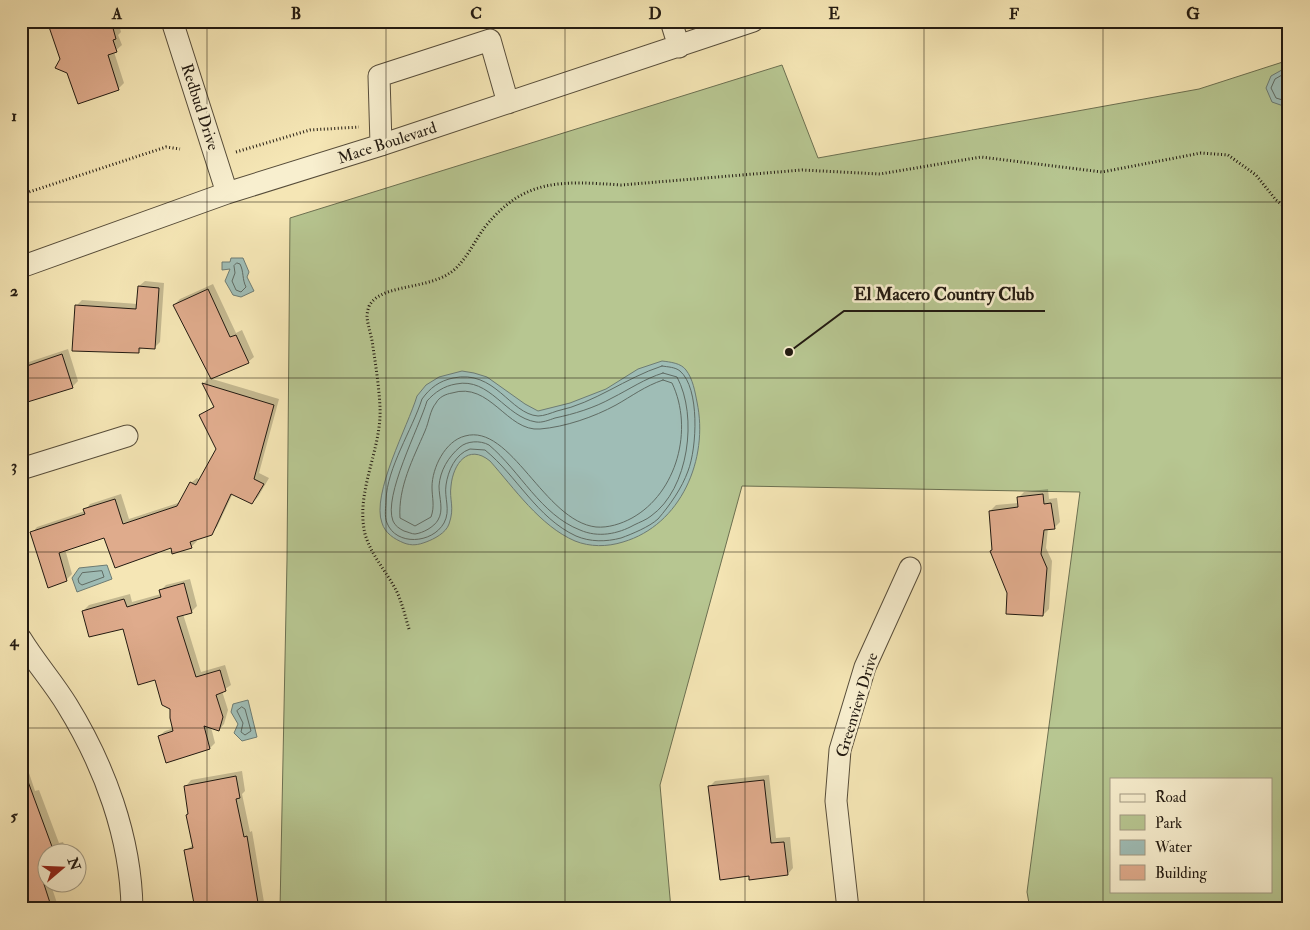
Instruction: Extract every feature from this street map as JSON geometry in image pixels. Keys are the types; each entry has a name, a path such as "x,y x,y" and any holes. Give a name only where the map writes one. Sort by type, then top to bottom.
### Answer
{"street":[{"name":"Redbud Drive","path":"172,21 227,193"},
{"path":"671,21 679,47"},
{"name":"Mace Boulevard","path":"21,267 227,193 381,145 753,21"},
{"path":"381,145 378,76 490,40 508,103"},
{"path":"21,469 127,436"},
{"name":"Greenview Drive","path":"848,909 836,801 840,750 865,667 910,568"},
{"path":"21,639 66,703 97,760 121,830 132,909"}],"path":[{"path":"217,159 310,130 357,128 380,122"},
{"path":"26,193 166,147 180,148"},
{"path":"409,629 395,589 372,553 363,519 365,491 379,436 380,408 373,346 367,316 370,304 380,296 429,284 446,276 459,266 484,228 504,205 520,194 535,188 555,185 593,184 621,186 802,170 880,174 981,157 1102,172 1201,153 1228,155 1256,174 1276,200 1289,210"}],"green space":[{"path":"1289,60 1289,909 1030,909 1027,892 1080,492 742,486 660,785 671,909 280,909 287,560 290,218 782,65 818,158 1199,89"}],"water":[{"path":"1289,66 1289,108 1272,102 1266,88 1271,76"},
{"path":"231,258 243,258 249,272 247,277 254,291 241,297 233,295 225,281 230,269 222,270 222,262 230,262"},
{"path":"662,361 681,366 690,377 700,424 699,446 694,467 686,487 675,505 661,521 643,533 611,545 599,546 575,541 550,526 528,506 490,461 475,454 463,458 455,470 451,486 451,518 443,533 426,542 412,545 397,540 385,530 380,510 386,478 392,460 417,396 426,385 439,377 462,371 487,377 538,411 570,403 606,389 638,369"},
{"path":"107,565 112,579 77,592 72,578 79,568"},
{"path":"248,700 257,737 242,741 234,733 238,724 231,712 233,704"}],"building":[{"path":"47,21 111,21 116,39 113,40 117,52 108,55 119,90 78,104 67,73 55,68 60,59"},
{"path":"138,286 159,288 155,349 139,348 139,353 72,351 75,305 136,309"},
{"path":"208,289 230,337 236,335 249,363 211,379 173,305"},
{"path":"62,354 73,388 21,404 21,368"},
{"path":"202,383 274,405 254,479 264,484 252,504 231,494 212,535 190,542 192,548 172,554 171,548 115,568 104,538 59,553 67,581 48,588 30,532 85,514 83,509 115,499 123,524 177,506 190,482 196,485 216,449 199,415 214,407"},
{"path":"1043,494 1044,504 1051,503 1055,529 1044,530 1041,554 1047,568 1043,616 1006,614 1007,593 990,551 992,550 989,511 1018,507 1017,497"},
{"path":"184,583 192,613 177,617 196,677 220,670 226,691 216,695 223,717 219,731 204,726 210,749 166,763 158,736 173,731 170,709 162,705 155,680 138,685 123,629 89,637 82,611 124,599 127,607 161,597 159,590"},
{"path":"23,768 50,842 38,842 38,892 46,892 52,909 21,909 21,769"},
{"path":"236,776 240,798 236,799 244,837 247,836 259,909 195,909 184,850 193,848 186,815 188,814 184,786"},
{"path":"764,780 771,843 784,842 788,875 749,880 749,876 720,880 708,786"}],"place":[{"name":"El Macero Country Club","path":"789,352"}]}
